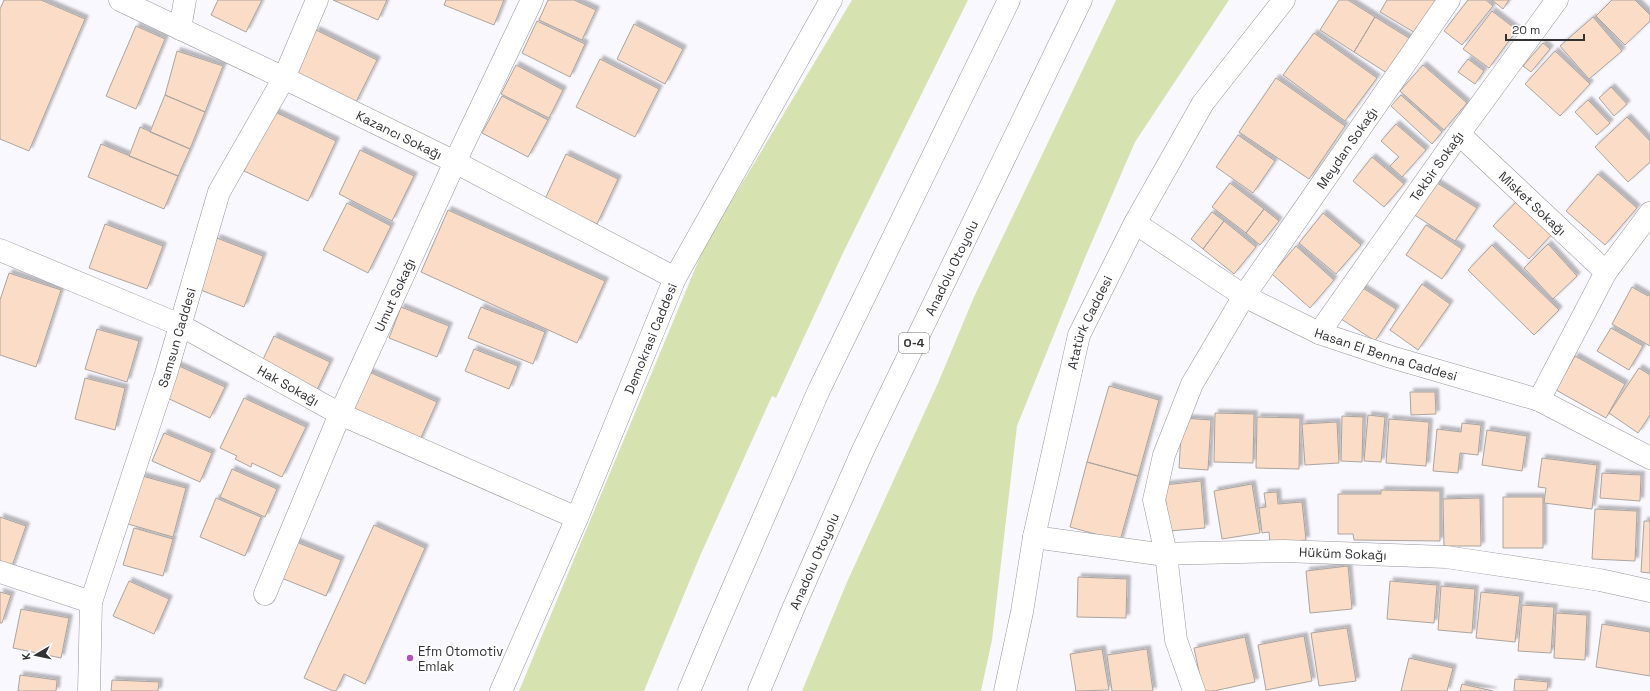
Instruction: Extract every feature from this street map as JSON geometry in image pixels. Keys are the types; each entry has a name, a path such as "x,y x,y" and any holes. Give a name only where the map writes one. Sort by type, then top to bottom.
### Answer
{"main road":[{"name":"Kazancı Sokağı","path":"120,0 455,162 675,278"},
{"path":"180,29 185,0"},
{"name":"Samsun Caddesi","path":"90,691 91,602 166,374 219,192 284,78 317,0"},
{"name":"Umut Sokağı","path":"265,594 340,414 455,162 532,0"},
{"name":"Demokrasi Caddesi","path":"501,691 577,518 675,278 831,0"},
{"path":"690,691 716,627 819,390 1009,0"},
{"name":"Anadolu Otoyolu","path":"759,691 793,609 863,450 1081,0"},
{"name":"Atatürk Caddesi","path":"1005,691 1022,612 1034,537 1079,335 1135,223 1204,103 1284,0"},
{"name":"Meydan Sokağı","path":"1194,691 1176,640 1166,554 1154,500 1164,455 1192,384 1244,296 1449,0"},
{"name":"Tekbir Sokağı","path":"1319,334 1459,134 1557,0"},
{"name":"Misket Sokağı","path":"1459,134 1606,272"},
{"path":"1539,400 1606,272 1650,213"},
{"name":"Hasan El Benna Caddesi","path":"1135,223 1244,296 1319,334 1539,400 1650,458"},
{"name":"Hak Sokağı","path":"0,250 180,325 340,414 577,518"},
{"name":"Hüküm Sokağı","path":"1034,537 1158,554 1284,551 1446,557 1600,580 1650,591"},
{"path":"0,572 91,602"}],"green space":[{"path":"852,0 968,0 843,253 776,398 772,396 700,556 644,691 519,691 705,245"},
{"path":"1116,0 1229,0 1135,142 1084,260 1017,426 992,640 981,691 802,691 847,582 938,383 974,297"}],"building":[{"path":"4,0 41,0 85,19 29,151 0,139 0,9"},
{"path":"218,0 262,0 246,32 211,15"},
{"path":"333,0 387,0 378,20"},
{"path":"446,0 504,0 494,25 444,5"},
{"path":"548,0 574,0 596,10 582,40 539,20"},
{"path":"1339,0 1348,0 1375,17 1354,52 1320,30"},
{"path":"1387,0 1437,0 1417,34 1380,12"},
{"path":"1468,0 1486,0 1493,6 1462,45 1444,31"},
{"path":"1492,0 1509,0 1503,9"},
{"path":"1612,0 1635,0 1650,15 1650,21 1625,45 1596,16"},
{"path":"1492,11 1517,30 1489,68 1463,49"},
{"path":"1375,17 1412,40 1390,75 1354,52"},
{"path":"1593,17 1622,51 1589,79 1560,46"},
{"path":"537,21 585,44 570,77 522,53"},
{"path":"634,24 683,49 665,84 617,59"},
{"path":"136,26 165,39 136,109 106,96"},
{"path":"316,30 377,60 355,104 294,74"},
{"path":"1314,33 1377,78 1345,121 1283,75"},
{"path":"1543,43 1550,49 1531,72 1523,66"},
{"path":"177,51 223,66 205,112 165,95"},
{"path":"1555,51 1590,84 1560,116 1525,84"},
{"path":"600,59 659,89 635,137 576,107"},
{"path":"1468,59 1484,71 1475,84 1458,72"},
{"path":"516,65 563,90 549,118 501,94"},
{"path":"1423,65 1467,103 1444,130 1400,91"},
{"path":"1276,78 1345,126 1309,179 1239,132"},
{"path":"1611,87 1627,104 1614,116 1599,98"},
{"path":"165,95 205,112 190,149 150,132"},
{"path":"1401,95 1442,132 1432,144 1391,106"},
{"path":"502,96 548,120 528,157 482,133"},
{"path":"1588,100 1610,123 1597,135 1575,112"},
{"path":"273,111 336,141 308,201 244,171"},
{"path":"1627,117 1650,141 1650,162 1628,182 1595,147"},
{"path":"1396,124 1426,150 1402,177 1390,166 1399,157 1381,141"},
{"path":"140,127 190,149 178,176 129,156"},
{"path":"1238,135 1275,161 1253,193 1216,167"},
{"path":"101,144 178,176 164,209 88,177"},
{"path":"360,150 414,176 392,221 339,194"},
{"path":"566,154 618,179 597,224 545,199"},
{"path":"1372,157 1404,184 1384,207 1353,181"},
{"path":"1598,174 1637,208 1605,245 1566,211"},
{"path":"1434,181 1477,208 1455,241 1413,214"},
{"path":"1230,183 1264,209 1246,233 1212,207"},
{"path":"1516,202 1552,234 1529,259 1493,226"},
{"path":"347,203 391,226 368,273 323,250"},
{"path":"1264,209 1279,221 1260,245 1246,233"},
{"path":"448,210 605,281 577,343 421,272"},
{"path":"1212,212 1224,221 1203,249 1191,239"},
{"path":"1323,213 1361,245 1336,274 1299,243"},
{"path":"1224,221 1256,247 1234,274 1203,249"},
{"path":"105,224 163,246 147,289 89,268"},
{"path":"1426,225 1462,249 1442,279 1406,255"},
{"path":"217,238 263,256 244,307 198,289"},
{"path":"1548,244 1577,276 1553,299 1524,268"},
{"path":"1492,245 1559,310 1534,335 1468,270"},
{"path":"1296,246 1334,280 1310,308 1272,274"},
{"path":"9,273 61,290 36,367 0,355 0,300"},
{"path":"1355,283 1396,309 1375,341 1335,315"},
{"path":"1422,284 1450,304 1418,350 1390,330"},
{"path":"1632,287 1648,296 1650,293 1650,346 1612,324"},
{"path":"401,307 449,326 437,357 389,338"},
{"path":"481,307 545,332 533,364 468,338"},
{"path":"1611,328 1643,346 1629,370 1597,351"},
{"path":"97,329 139,341 127,382 85,369"},
{"path":"274,336 330,362 315,394 259,368"},
{"path":"474,349 518,366 509,389 465,371"},
{"path":"1575,356 1625,384 1606,418 1556,390"},
{"path":"177,365 225,387 210,418 163,396"},
{"path":"1639,368 1650,375 1650,415 1638,433 1609,413"},
{"path":"367,371 437,402 419,442 350,411"},
{"path":"85,378 125,388 115,430 75,419"},
{"path":"1109,386 1159,400 1138,476 1087,462"},
{"path":"1410,392 1435,392 1436,414 1411,415"},
{"path":"244,398 306,427 282,477 252,463 251,467 235,459 237,456 220,448"},
{"path":"1215,413 1254,414 1253,463 1214,462"},
{"path":"1368,415 1385,417 1381,462 1364,461"},
{"path":"1342,416 1363,417 1362,462 1341,461"},
{"path":"1257,417 1300,418 1299,469 1256,468"},
{"path":"1182,418 1211,420 1208,470 1179,468"},
{"path":"1389,419 1429,422 1426,466 1386,463"},
{"path":"1337,422 1339,463 1305,465 1302,424"},
{"path":"1462,423 1481,425 1478,455 1460,453 1458,473 1433,471 1437,429 1461,432"},
{"path":"1487,430 1527,436 1522,471 1482,465"},
{"path":"164,433 212,453 200,482 152,461"},
{"path":"1542,458 1597,465 1592,509 1544,503 1546,488 1538,487"},
{"path":"1087,462 1138,476 1120,541 1070,527"},
{"path":"232,469 277,489 265,517 220,497"},
{"path":"1602,473 1641,475 1640,501 1600,498"},
{"path":"142,476 186,488 173,537 128,524"},
{"path":"1201,481 1205,528 1169,531 1164,485"},
{"path":"1252,484 1260,533 1222,539 1214,491"},
{"path":"1381,490 1440,491 1440,541 1354,540 1353,534 1338,534 1338,494 1381,494"},
{"path":"1277,492 1278,504 1302,502 1306,540 1270,543 1269,532 1262,533 1259,508 1266,507 1264,493"},
{"path":"1503,497 1543,497 1543,548 1503,548"},
{"path":"216,498 261,517 245,556 200,537"},
{"path":"1480,498 1481,546 1444,546 1443,499"},
{"path":"1595,509 1637,511 1635,561 1592,559"},
{"path":"0,517 26,526 11,569 0,565"},
{"path":"1644,521 1650,521 1650,573 1641,572"},
{"path":"374,525 425,548 365,684 344,674 336,691 333,691 304,678"},
{"path":"134,528 173,539 163,576 123,565"},
{"path":"294,541 341,560 326,596 279,577"},
{"path":"1348,566 1352,609 1310,613 1306,571"},
{"path":"1078,577 1127,579 1126,618 1077,617"},
{"path":"129,581 169,599 154,634 113,616"},
{"path":"1390,581 1437,585 1434,623 1387,619"},
{"path":"1441,586 1475,589 1472,633 1438,630"},
{"path":"0,592 11,595 2,623 0,623"},
{"path":"1481,592 1520,596 1515,642 1476,638"},
{"path":"1522,605 1554,607 1551,653 1518,651"},
{"path":"21,609 69,618 61,658 13,648"},
{"path":"1556,613 1587,615 1585,660 1554,658"},
{"path":"1602,624 1650,632 1650,676 1596,667"},
{"path":"1347,628 1356,681 1319,686 1311,633"},
{"path":"1304,636 1312,681 1266,690 1258,645"},
{"path":"1245,637 1255,682 1214,691 1203,691 1194,648"},
{"path":"1102,649 1109,690 1076,691 1070,654"},
{"path":"1147,649 1153,691 1112,691 1107,655"},
{"path":"1409,658 1453,668 1447,691 1401,691"},
{"path":"20,675 57,680 56,691 18,691"},
{"path":"1515,679 1548,682 1547,691 1514,691"},
{"path":"112,680 159,682 158,691 111,691"},
{"path":"1462,684 1493,691 1460,691"}],"place":[{"name":"Efm Otomotiv Emlak","path":"410,658"}]}
